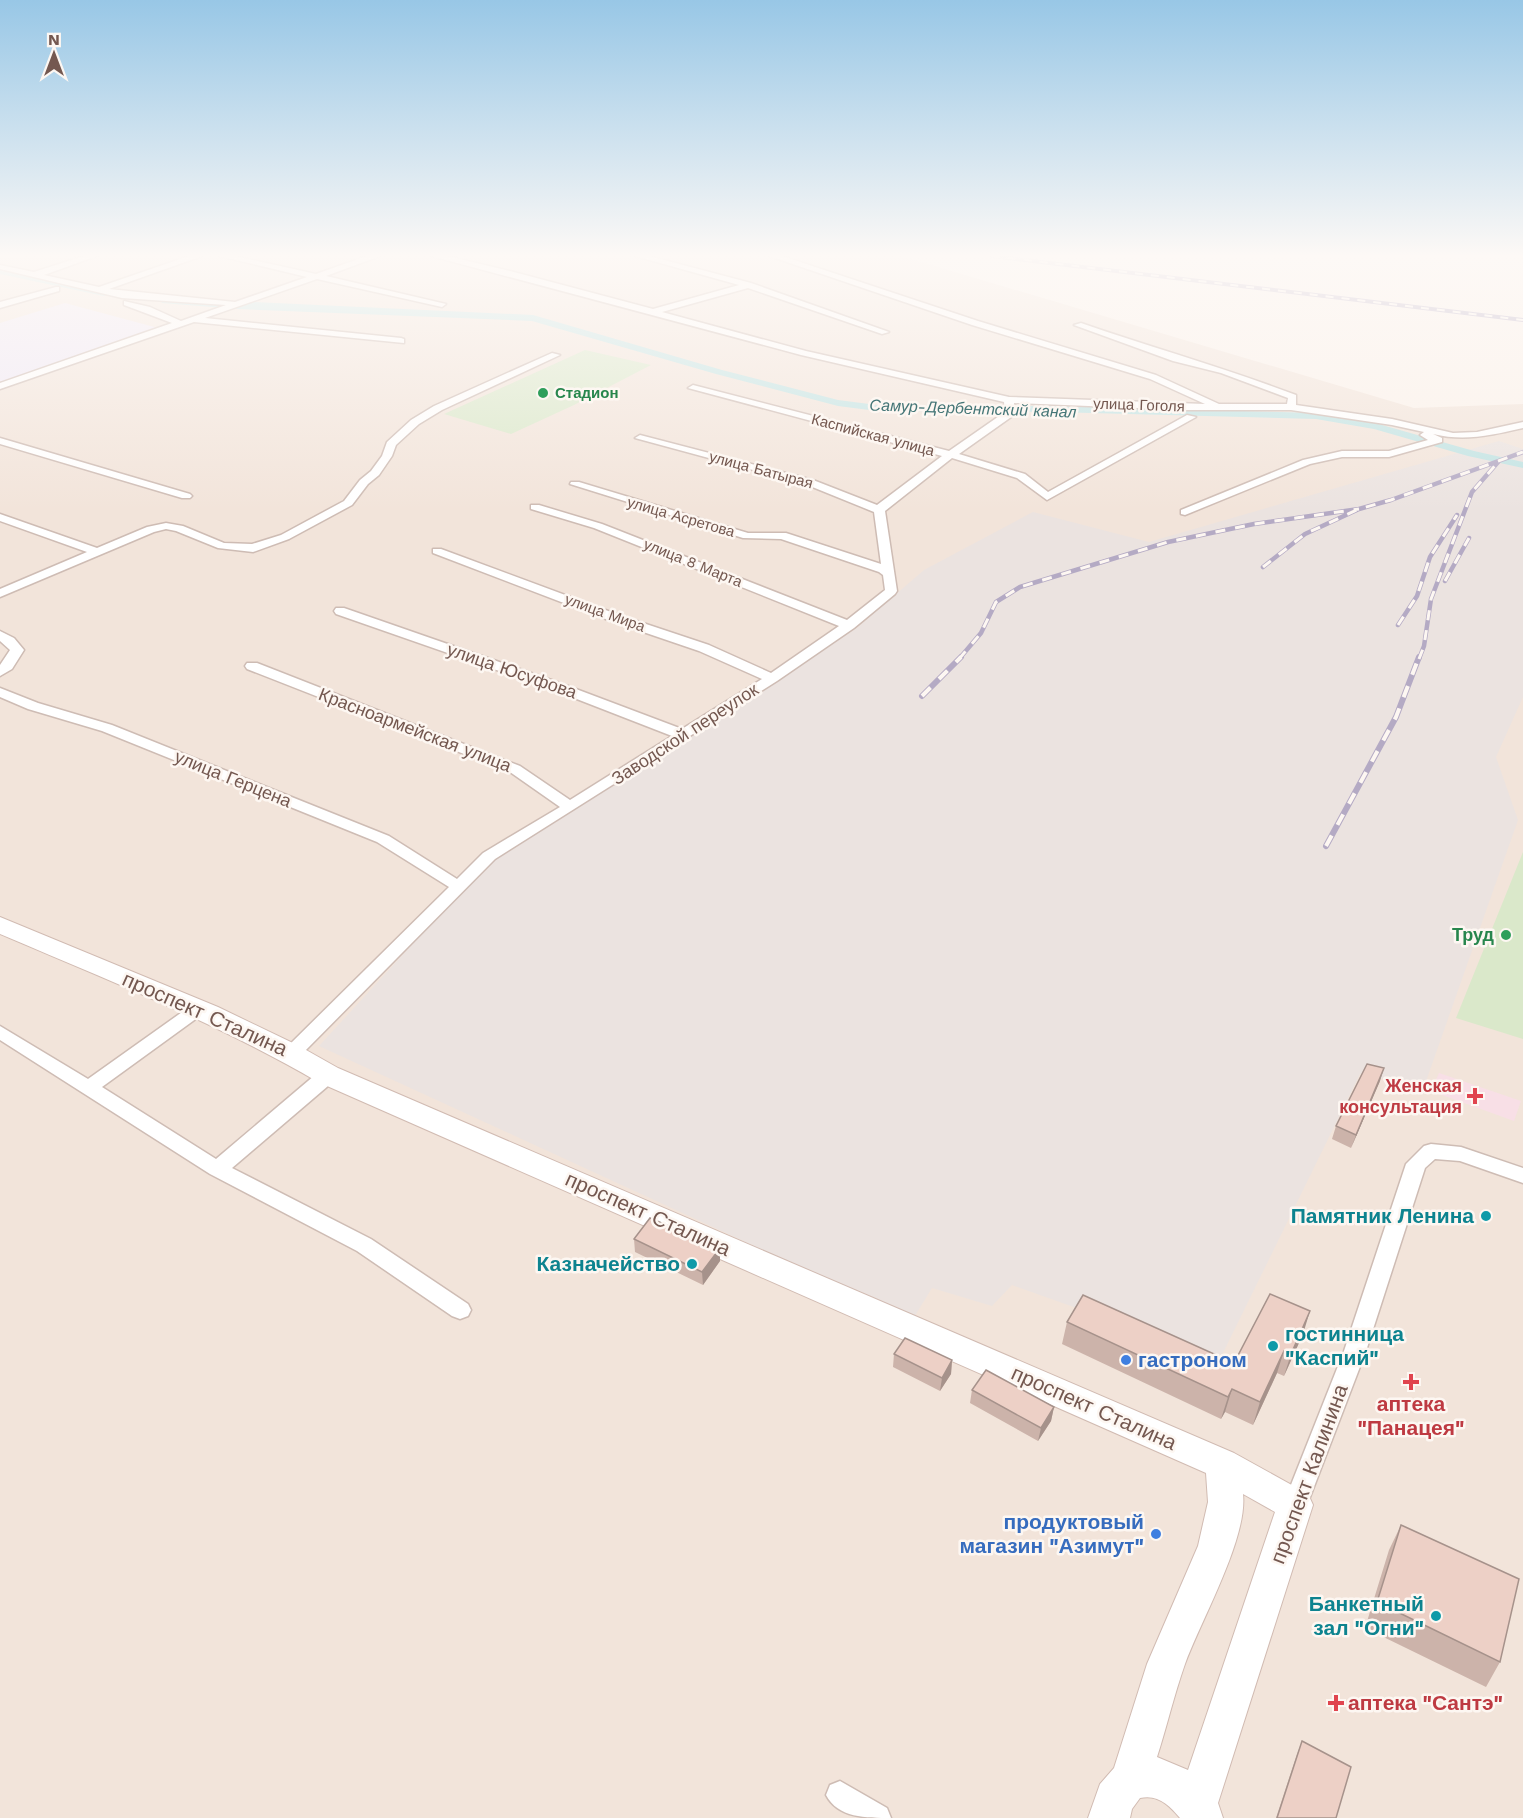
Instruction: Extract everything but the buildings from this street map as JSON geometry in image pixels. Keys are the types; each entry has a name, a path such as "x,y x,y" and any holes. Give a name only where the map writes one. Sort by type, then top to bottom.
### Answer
{"street":[{"path":"0,386 132,341"},
{"name":"улица Гоголя","path":"759,341 1010,405 1290,407 1392,422"},
{"path":"1034,341 1153,377 1218,407"},
{"path":"1124,341 1176,359 1224,371 1293,397 1290,407"},
{"path":"0,593 151,529 166,526 179,528 222,546 253,548 285,537 348,502 375,473 387,456 391,444 415,422 438,408 555,355"},
{"name":"Каспийская улица","path":"693,388 1022,476 1047,497 1191,417"},
{"path":"879,510 901,490 991,429 1010,405"},
{"path":"1392,422 1453,436 1477,435 1523,425"},
{"path":"1185,512 1307,462 1342,454 1389,454 1438,440 1392,422"},
{"name":"улица Батырая","path":"640,438 809,482 879,510"},
{"path":"0,441 186,496"},
{"name":"улица Асретова","path":"575,484 747,536 782,535 883,569 889,575"},
{"name":"улица 8 Марта","path":"535,507 598,526 849,625"},
{"name":"Заводской переулок","path":"292,1053 489,856 772,678 849,625 891,591 879,510"},
{"path":"0,518 98,552"},
{"name":"улица Мира","path":"437,551 615,618 704,648 772,678"},
{"name":"улица Юсуфова","path":"340,611 537,679 683,735"},
{"path":"0,635 9,640 17,650 7,666 0,672"},
{"name":"Красноармейская улица","path":"252,666 515,769 570,807"},
{"name":"улица Герцена","path":"0,692 33,706 107,728 383,839 458,886"},
{"name":"проспект Сталина","path":"0,925 198,1009 292,1053 328,1075 1222,1464 1295,1505"},
{"path":"88,1088 198,1009"},
{"path":"0,1032 216,1169 364,1245 460,1310"},
{"path":"216,1169 328,1075"},
{"name":"проспект Калинина","path":"1200,1811 1295,1505 1355,1351 1416,1164 1431,1151 1461,1154 1523,1176"},
{"path":"1109,1818 1115,1796 1130,1781 1166,1664 1216,1546 1226,1502 1222,1464"},
{"path":"1130,1781 1154,1777 1171,1782 1187,1793 1200,1811"},
{"path":"840,1795 877,1818"}],"shaded area":[{"path":"0,341 1187,341 1414,408 1523,404 1523,1818 0,1818"},
{"path":"0,341 121,341 3,382 0,381"},
{"path":"1499,441 1523,449 1523,697 1496,757 1518,820 1424,1087 1360,1074 1220,1359 1012,1285 992,1306 932,1288 913,1319 319,1046 486,864 858,627 924,570 1033,512 1149,542"},
{"name":"Женская консультация","path":"1439,1073 1521,1101 1514,1121 1431,1091"}],"green space":[{"name":"Стадион","path":"585,350 651,365 574,405 511,434 444,414"},
{"name":"Труд","path":"1523,852 1523,1039 1456,1018"}],"waterway":[{"name":"Самур-Дербентский канал","path":"612,341 838,403 877,408 1053,409 1316,416 1375,426 1472,454 1523,465"}],"railway":[{"path":"1359,509 1391,500 1523,452"},
{"path":"1419,659 1424,646 1431,599 1472,492 1499,461"},
{"path":"959,659 981,633 996,602 1020,587 1168,542 1254,524 1359,509"},
{"path":"1263,567 1305,534 1359,509"},
{"path":"1398,625 1417,596 1430,557 1457,515"},
{"path":"1445,581 1469,538"},
{"path":"1326,846 1396,717 1419,657"},
{"path":"922,696 959,659"}],"place":[{"name":"Стадион","path":"543,393"},
{"name":"Труд","path":"1506,935"},
{"name":"Женская консультация","path":"1475,1096"},
{"name":"Памятник Ленина","path":"1486,1216"},
{"name":"Казначейство","path":"692,1264"},
{"name":"гостинница \"Каспий\"","path":"1273,1346"},
{"name":"гастроном","path":"1126,1360"},
{"name":"аптека \"Панацея\"","path":"1411,1382"},
{"name":"продуктовый магазин \"Азимут\"","path":"1156,1534"},
{"name":"Банкетный зал \"Огни\"","path":"1436,1616"},
{"name":"аптека \"Сантэ\"","path":"1336,1703"}]}
